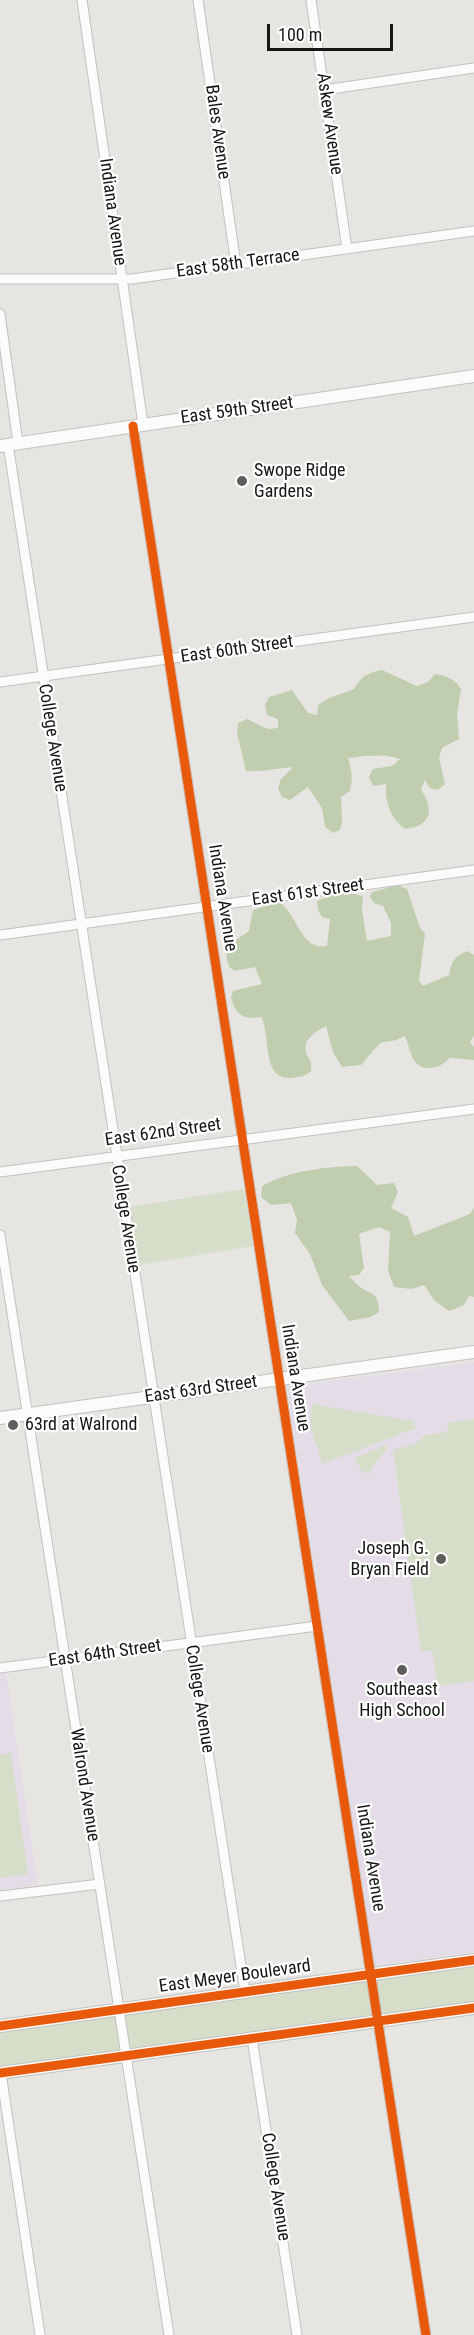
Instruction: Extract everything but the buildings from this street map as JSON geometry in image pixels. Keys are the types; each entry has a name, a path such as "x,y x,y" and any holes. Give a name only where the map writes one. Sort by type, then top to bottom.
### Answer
{"main road":[{"name":"East 59th Street","path":"9,444 474,376"},
{"name":"East 63rd Street","path":"0,1418 474,1352"},
{"name":"East Meyer Boulevard","path":"0,2026 474,1960"},
{"path":"0,2073 474,2008"}],"street":[{"name":"Indiana Avenue","path":"82,0 122,280 138,425 170,660 426,2335"},
{"name":"Bales Avenue","path":"198,0 236,265"},
{"name":"Askew Avenue","path":"311,0 347,249"},
{"path":"324,90 474,68"},
{"name":"East 58th Terrace","path":"0,279 122,280 474,231"},
{"name":"College Avenue","path":"0,314 9,444 43,677 245,1992"},
{"name":"East 60th Street","path":"0,682 474,617"},
{"name":"East 61st Street","path":"0,935 474,870"},
{"name":"East 62nd Street","path":"0,1172 474,1108"},
{"name":"Walrond Avenue","path":"0,1235 169,2335"},
{"name":"East 64th Street","path":"0,1668 317,1626"},
{"path":"0,1896 100,1884"},
{"name":"College Avenue","path":"252,2038 297,2335"},
{"path":"0,2073 40,2335"}],"shaded area":[{"name":"Southeast High School","path":"474,1362 474,1952 374,1966 287,1387"},
{"path":"6,1672 38,1885 0,1890 0,1673"}],"green space":[{"path":"382,670 417,686 428,682 435,674 456,682 461,689 457,714 459,739 442,748 439,758 445,784 438,790 430,788 425,780 421,789 429,810 425,821 405,829 390,809 386,797 386,784 373,786 369,777 373,769 392,766 400,759 380,756 348,758 352,774 350,791 341,797 342,822 340,830 333,833 325,827 322,808 308,787 290,800 282,797 278,788 281,779 293,767 246,771 237,733 238,723 247,719 268,729 278,728 278,719 267,715 265,705 269,697 292,690 308,713 317,715 318,705 327,699 354,689 365,676"},
{"path":"398,885 407,889 420,928 425,934 419,981 423,986 449,975 452,963 459,955 467,951 474,955 474,1036 470,1042 474,1047 474,1060 450,1058 438,1066 423,1067 418,1065 412,1057 405,1036 380,1043 361,1065 342,1067 333,1052 326,1026 312,1036 307,1043 306,1052 311,1062 311,1071 299,1077 280,1076 270,1063 261,1017 245,1017 233,1004 231,998 233,991 262,984 255,967 235,971 229,967 226,953 229,945 249,931 253,910 279,902 311,943 327,946 330,919 322,917 317,901 334,895 346,894 363,897 362,910 367,941 391,936 391,923 383,906 374,903 370,897 372,892"},
{"path":"357,1166 377,1185 394,1183 398,1192 391,1208 408,1217 414,1236 470,1214 474,1208 474,1297 469,1296 464,1305 449,1311 435,1301 424,1285 412,1289 394,1287 388,1270 390,1232 379,1227 359,1234 364,1268 359,1275 349,1276 360,1287 374,1295 378,1301 379,1312 370,1317 349,1321 322,1285 310,1254 295,1233 297,1220 291,1203 271,1205 261,1197 262,1186 285,1176 321,1169"},
{"path":"244,1189 253,1246 138,1265 129,1207"},
{"path":"312,1404 414,1421 416,1428 322,1464 310,1424"},
{"name":"Joseph G. Bryan Field","path":"474,1419 474,1681 438,1686 432,1650 421,1652 393,1450 415,1444 426,1435 448,1432 447,1423"},
{"path":"385,1445 387,1448 368,1474 361,1470 354,1458"},
{"path":"11,1753 28,1874 0,1878 0,1755"},
{"path":"474,1964 474,2003 0,2068 0,2031"}],"cycle path":[{"path":"133,426 426,2335"},
{"path":"0,2026 474,1960"},
{"path":"0,2073 474,2008"}],"place":[{"name":"Swope Ridge Gardens","path":"242,481"},
{"name":"63rd at Walrond","path":"13,1425"},
{"name":"Joseph G. Bryan Field","path":"441,1559"},
{"name":"Southeast High School","path":"402,1670"}]}
